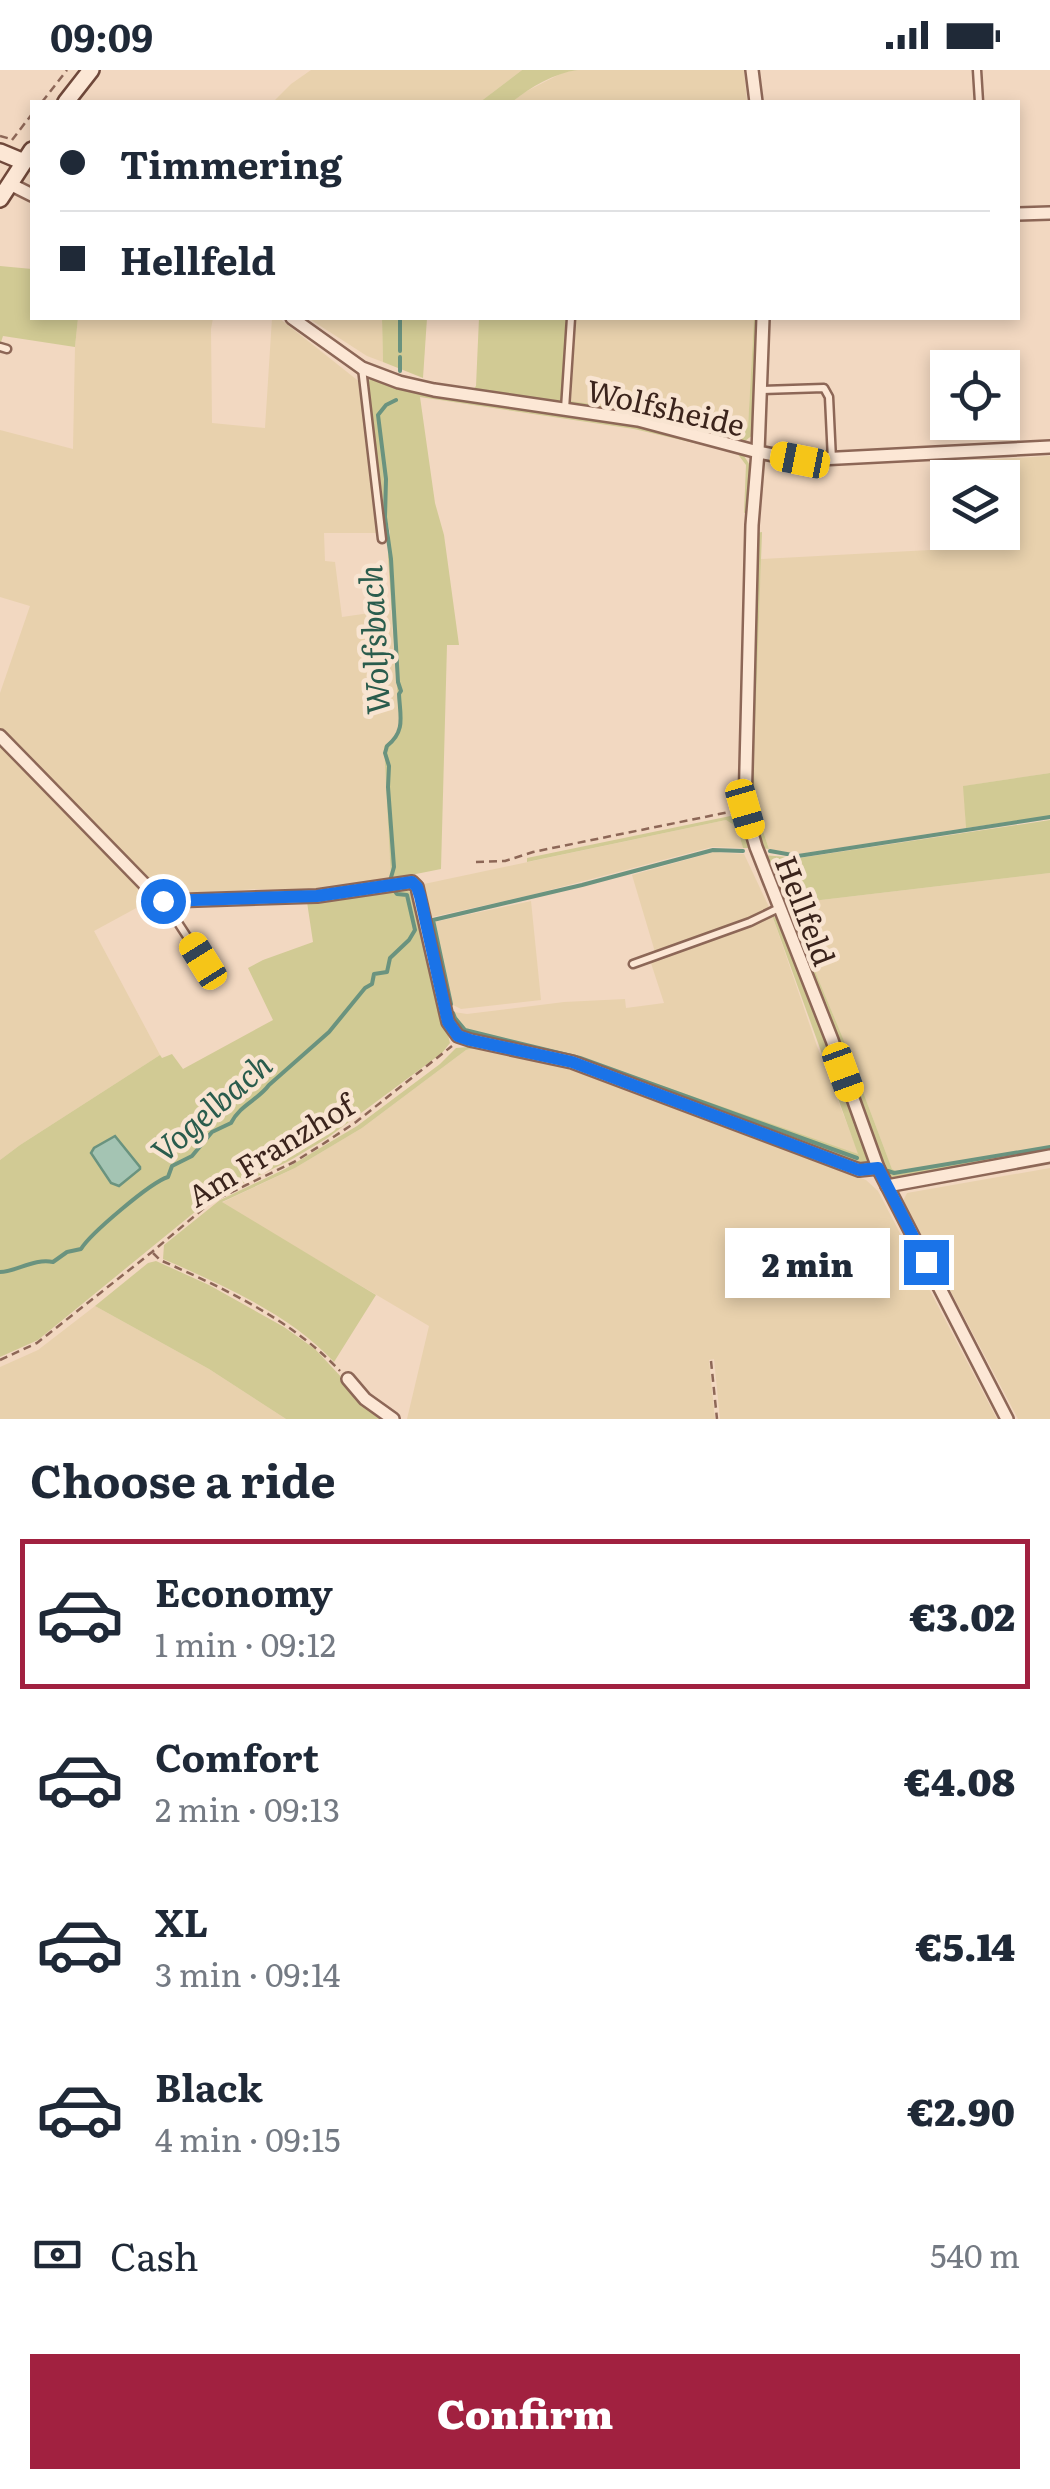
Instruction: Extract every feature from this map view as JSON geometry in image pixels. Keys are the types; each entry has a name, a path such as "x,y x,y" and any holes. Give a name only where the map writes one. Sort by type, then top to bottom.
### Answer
{"main road":[{"path":"68,100 91,70"},
{"path":"0,199 5,180 30,161 4,145"}],"street":[{"path":"752,70 756,100"},
{"path":"5,180 30,194"},
{"path":"1020,214 1050,212"},
{"name":"Wolfsheide","path":"295,320 362,368 399,382 638,420 800,460 1050,447"},
{"name":"Hellfeld","path":"763,320 752,525 745,809 878,1168 1007,1419"},
{"path":"0,736 158,899 317,896 412,882 420,896 448,1022 458,1036 572,1062 859,1170 878,1168"},
{"path":"887,1186 1050,1156"},
{"path":"348,1379 365,1399 393,1419"}],"lane":[{"path":"977,70 979,100"},
{"path":"566,409 570,320"},
{"path":"362,368 382,539"},
{"path":"760,390 824,388 829,396 832,460"},
{"path":"168,901 203,961"},
{"path":"633,964 779,908"}],"path":[{"path":"44,100 68,70"},
{"path":"4,145 30,116"},
{"path":"476,862 504,860 745,809"},
{"name":"Am Franzhof","path":"0,1360 36,1343 220,1196 294,1162 356,1122 446,1054 458,1036"},
{"path":"152,1252 160,1260 210,1282 287,1326 320,1350 348,1379"},
{"path":"712,1361 717,1419"}],"shaded area":[{"path":"311,70 522,70 483,100 275,100"},
{"path":"522,70 578,70 543,82 515,100 483,100"},
{"path":"744,70 747,100 515,100 564,72"},
{"path":"0,266 30,269 30,320 78,320 75,347 3,336 0,345"},
{"path":"78,320 213,320 212,423 265,428 272,320 282,320 361,383 377,533 324,533 325,561 335,562 342,617 391,610 400,734 384,746 391,879 315,890 255,889 174,895 161,892 0,729 0,693 30,606 0,597 0,430 73,449"},
{"path":"311,320 382,320 383,362"},
{"path":"382,320 427,320 423,378 383,362"},
{"path":"479,320 566,320 562,399 557,404 472,391 476,386"},
{"path":"575,320 754,320 748,428 739,436 638,411 571,401"},
{"path":"754,320 760,320 754,434 745,441 572,406 571,401 638,411 739,436 748,427"},
{"path":"370,377 636,424 741,451 751,467 749,508 744,513 746,465 737,453 634,429 420,397 459,645 447,645 441,869 391,879 384,746 400,733 388,557 390,533 368,388"},
{"path":"1050,456 1050,773 964,786 966,828 799,854 769,849 755,807 761,559 930,550 1020,550 1020,460 979,460"},
{"path":"762,532 755,807 769,849 761,848 749,798 756,533"},
{"path":"0,745 151,900 94,931 160,1055 0,1160"},
{"path":"1050,773 1050,816 966,828 963,786"},
{"path":"740,814 752,848 743,848 737,827 726,820 527,862 527,858"},
{"path":"726,820 737,827 743,848 712,847 432,917 424,884"},
{"path":"1050,820 1050,873 787,904 892,1169 1050,1146 1050,1155 898,1181 887,1175 884,1168 763,855 799,858"},
{"path":"714,852 744,854 769,907 745,921 655,952 632,875"},
{"path":"1050,873 1050,1146 892,1169 787,904"},
{"path":"401,887 415,895 450,1043 442,1053 326,1139 212,1198 38,1340 0,1357 0,1160 160,1055 162,1058 172,1054 183,1069 273,1020 248,968 313,942 307,902","holes":["120,1141 140,1169 110,1183 91,1153"]},
{"path":"531,901 541,1000 461,1009 453,1005 434,922"},
{"path":"772,915 859,1155 580,1057 465,1029 455,1018 454,1012 467,1014 564,1002 625,999 626,1008 664,1003 650,960"},
{"path":"772,915 779,921 868,1151 868,1160 862,1165 580,1057 858,1154"},
{"path":"479,1047 577,1071 866,1180 878,1191 997,1419 720,1419 714,1359 709,1360 715,1419 407,1419 429,1326 221,1203 295,1168 362,1128 466,1050"},
{"path":"479,1047 466,1050 362,1128 295,1168 222,1202 376,1295 334,1362 276,1315 163,1259 164,1245 220,1200 285,1169 357,1126 456,1048"},
{"path":"115,1136 140,1167 119,1186 111,1183 91,1153"},
{"path":"1050,1168 1050,1419 1018,1419 903,1201 907,1193"},
{"path":"156,1261 284,1327 315,1349 359,1396 389,1419 286,1419 209,1369 95,1306 148,1263"},
{"path":"95,1306 209,1369 286,1419 0,1419 0,1367 38,1350"}],"waterway":[{"name":"Wolfsbach","path":"400,320 400,351"},
{"name":"Wolfsbach","path":"400,357 400,371"},
{"name":"Wolfsbach","path":"390,881 394,867 385,753 399,729 401,691 378,415 396,400"},
{"name":"Vogelbach","path":"770,851 798,856 1050,817"},
{"name":"Vogelbach","path":"451,1004 433,920 713,850 743,851"},
{"name":"Vogelbach","path":"0,1272 53,1262 67,1252 81,1249 122,1209 168,1177 172,1166 192,1156 212,1132 231,1123 329,1032 372,984 374,974 387,972 390,958 415,930 407,895 394,890"},
{"path":"453,1013 465,1030 580,1058 857,1158"},
{"path":"888,1171 1050,1147"}],"route":[{"path":"163,901 317,896 412,882 420,896 448,1022 458,1036 572,1062 859,1170 878,1168 926,1262"}]}
